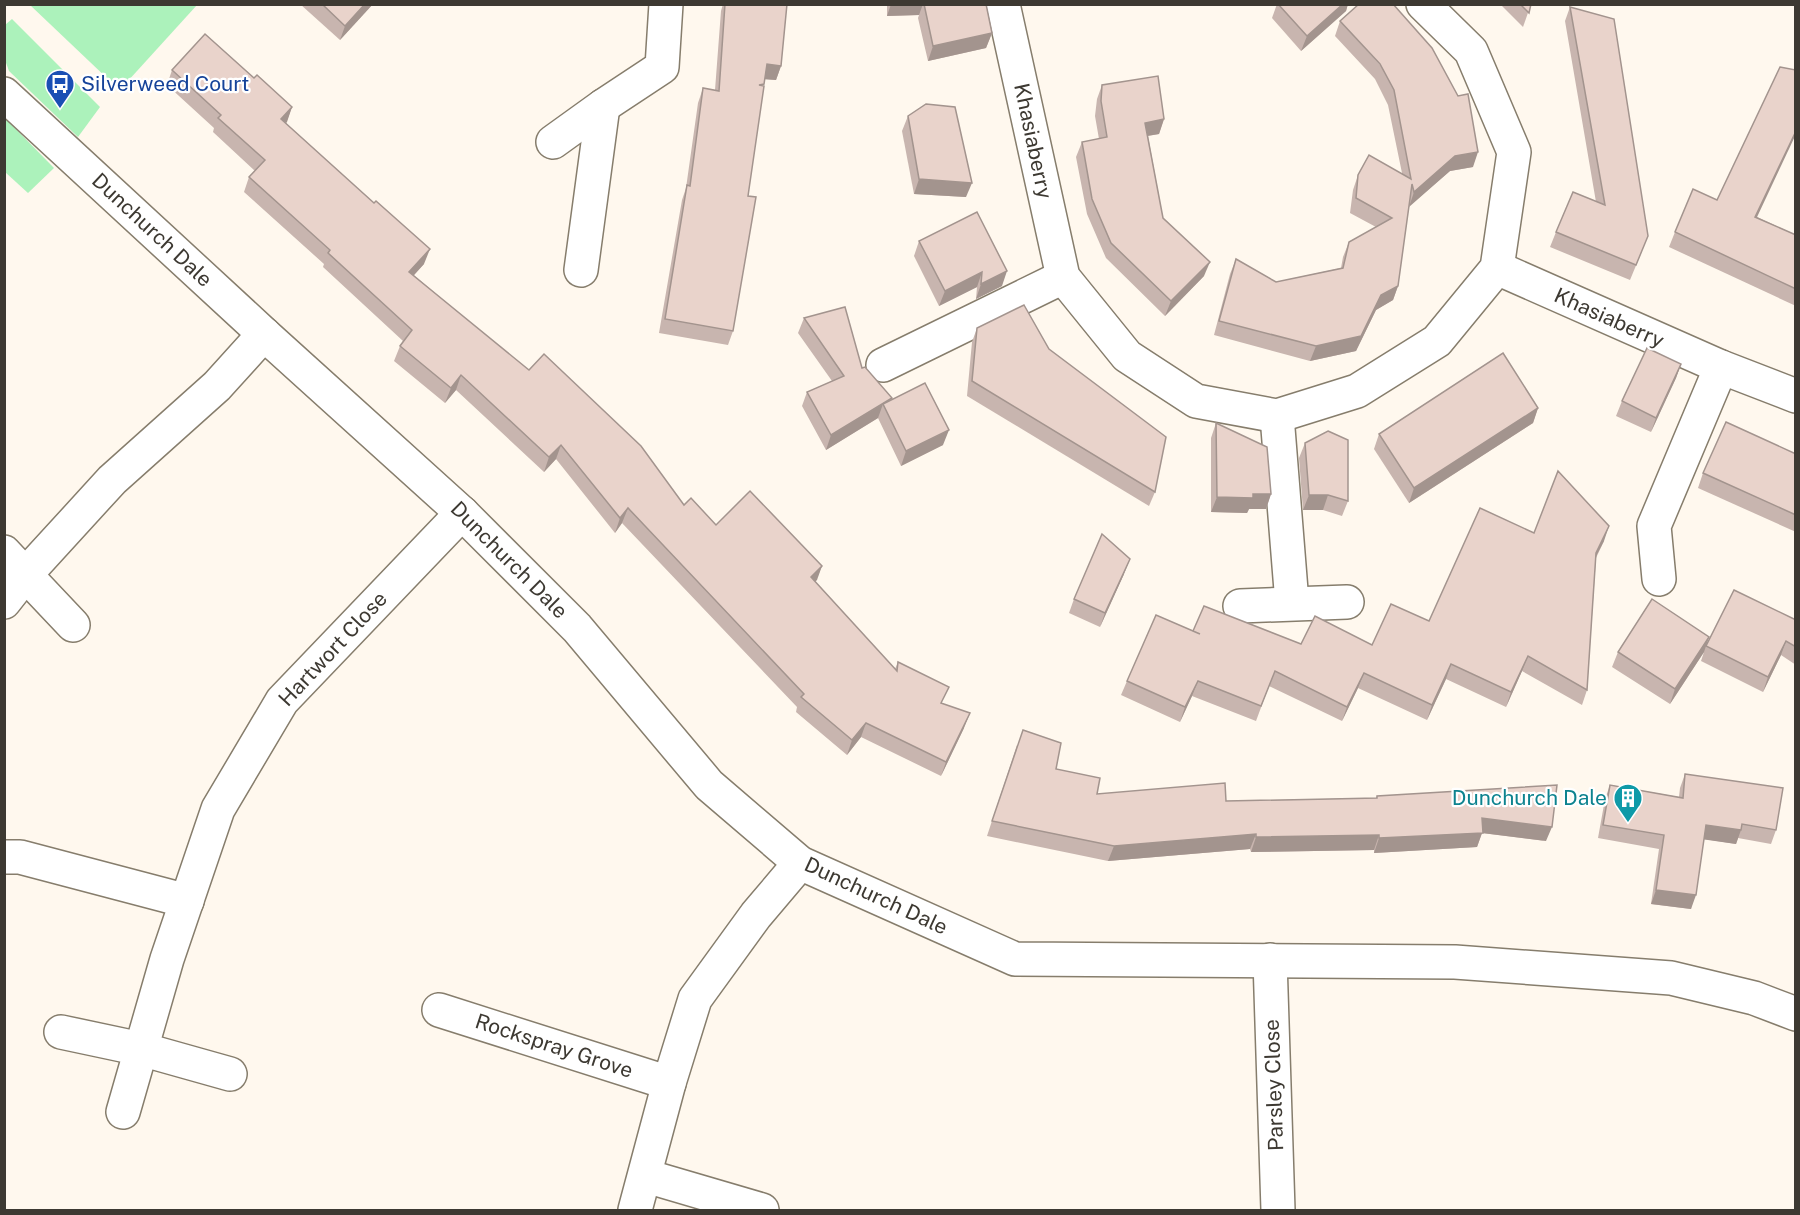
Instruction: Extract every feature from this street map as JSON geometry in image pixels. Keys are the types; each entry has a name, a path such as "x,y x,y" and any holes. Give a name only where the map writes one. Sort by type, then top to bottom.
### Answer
{"street":[{"path":"554,142 662,67 666,4"},
{"name":"Khasiaberry","path":"1004,4 1063,277 1127,356 1196,400 1277,416 1357,391 1437,341 1497,268 1721,367 1796,396"},
{"path":"1424,4 1471,51 1514,152 1497,268"},
{"name":"Dunchurch Dale","path":"4,93 264,334 462,513 577,628 709,785 800,863 1015,959 1455,962 1671,978 1754,998 1796,1014"},
{"path":"581,270 603,106"},
{"path":"883,365 1063,277"},
{"path":"4,602 16,563 217,386 264,334"},
{"path":"1659,579 1654,526 1721,367"},
{"path":"1277,416 1292,603"},
{"name":"Hartwort Close","path":"123,1112 167,959 218,809 282,701 462,513"},
{"path":"16,563 73,625"},
{"path":"1240,606 1347,602"},
{"path":"4,857 20,857 187,901"},
{"path":"635,1210 646,1176 669,1083 695,999 756,915 800,863"},
{"name":"Parsley Close","path":"1270,960 1278,1210"},
{"name":"Rockspray Grove","path":"439,1010 669,1083"},
{"path":"61,1032 141,1049 230,1074"},
{"path":"646,1176 762,1210"}],"green space":[{"path":"30,5 197,5 127,82 110,81"},
{"path":"12,19 100,107 78,137 9,71 5,60 5,25"},
{"path":"4,117 54,168 28,193 5,172"}],"building":[{"path":"322,4 365,4 345,26"},
{"path":"725,4 787,4 781,66 767,64 764,84 759,85 764,86 748,196 756,197 733,331 665,319 687,185 690,186 703,88 719,91"},
{"path":"924,4 986,4 992,33 933,46"},
{"path":"1278,4 1343,4 1307,36"},
{"path":"1359,4 1393,4 1432,48 1458,96 1468,94 1478,152 1455,156 1414,192 1412,184 1398,286 1381,295 1361,336 1316,346 1219,321 1236,259 1276,282 1343,268 1349,242 1392,218 1356,198 1358,175 1369,155 1411,179 1394,90 1380,64 1340,21"},
{"path":"1520,4 1531,4 1529,13"},
{"path":"1570,7 1614,19 1648,236 1636,265 1556,232 1573,192 1605,205"},
{"path":"205,34 254,78 257,75 292,107 281,119 374,203 376,201 430,249 409,272 529,370 544,354 641,446 684,505 691,498 716,525 750,491 822,566 811,577 897,671 898,662 949,687 941,703 970,713 946,762 866,723 852,740 801,697 804,694 628,508 620,518 561,445 549,457 461,375 451,388 400,346 412,330 328,253 330,250 249,177 265,160 218,118 221,115 172,70"},
{"path":"1780,67 1796,70 1796,131 1755,217 1796,235 1796,289 1675,232 1693,189 1717,200"},
{"path":"1158,76 1164,119 1145,123 1163,218 1210,262 1171,301 1111,243 1092,199 1082,142 1107,137 1101,101 1102,85"},
{"path":"926,104 955,107 972,183 919,179 908,116"},
{"path":"977,212 1007,271 981,284 982,272 945,291 919,241"},
{"path":"1024,305 1049,349 1166,437 1155,492 972,381 977,328"},
{"path":"845,307 862,368 865,367 892,398 831,435 807,392 844,376 804,318"},
{"path":"1647,348 1681,364 1656,418 1622,401"},
{"path":"1503,353 1538,408 1414,488 1379,434"},
{"path":"925,383 949,430 906,451 883,404"},
{"path":"1726,422 1796,454 1796,515 1703,473"},
{"path":"1216,423 1267,447 1271,494 1253,494 1253,498 1217,497"},
{"path":"1328,431 1348,440 1348,501 1328,495 1309,495 1305,443"},
{"path":"1558,471 1609,526 1596,553 1587,690 1528,656 1511,692 1451,664 1432,705 1364,673 1347,707 1275,671 1261,706 1198,681 1185,707 1127,681 1156,615 1193,631 1204,606 1301,644 1315,616 1372,645 1391,604 1429,621 1480,508 1534,533"},
{"path":"1102,534 1130,559 1105,613 1074,599"},
{"path":"1734,590 1794,619 1796,617 1796,647 1786,641 1768,677 1706,646"},
{"path":"1652,599 1709,637 1675,689 1618,652"},
{"path":"1023,730 1061,743 1056,769 1100,778 1097,794 1225,783 1226,801 1377,798 1377,796 1557,785 1552,827 1482,818 1483,833 1379,838 1379,835 1256,837 1256,834 1114,846 992,821"},
{"path":"1685,774 1783,788 1776,830 1742,824 1741,830 1706,825 1696,895 1656,890 1664,835 1603,825 1610,785 1683,798"}],"place":[{"name":"Silverweed Court","path":"60,110"},
{"name":"Dunchurch Dale","path":"1628,824"}]}
